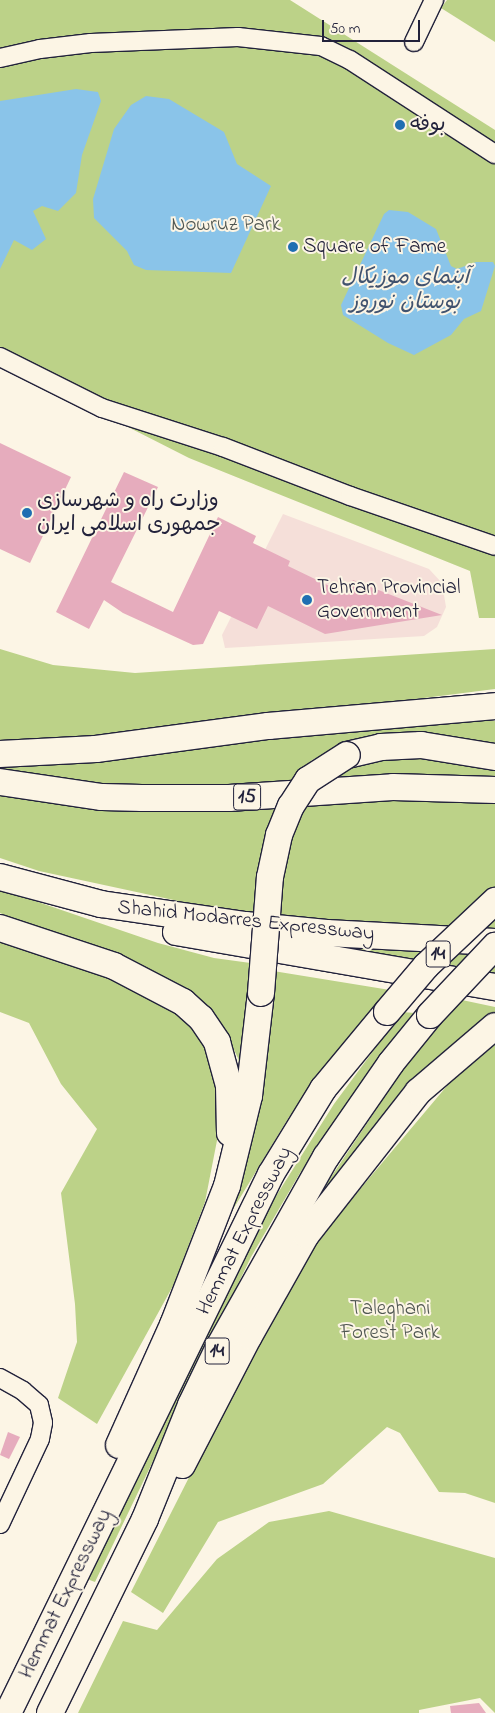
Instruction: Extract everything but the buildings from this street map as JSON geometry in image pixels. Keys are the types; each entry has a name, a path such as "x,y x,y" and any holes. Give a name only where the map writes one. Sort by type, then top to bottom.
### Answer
{"highway":[{"path":"0,754 96,749 268,726 491,708"},
{"path":"79,1566 114,1456 173,1325 227,1186 244,1121 261,993 270,877 279,835 291,806 308,780 347,755 381,747 420,745 495,757"},
{"name":"15","path":"0,782 102,797 142,798 229,798 393,788 495,790"},
{"name":"Shahid Modarres Expressway","path":"0,877 64,896 245,925 327,933 495,942"},
{"path":"64,896 128,921 183,933 495,987"},
{"name":"Hemmat Expressway","path":"8,1713 271,1174 324,1089 387,1012 426,966 495,901"},
{"path":"0,928 138,976 183,1002 201,1018 217,1042 224,1061 231,1108 231,1126 216,1211"},
{"name":"Hemmat Expressway","path":"50,1713 145,1519 191,1405 220,1345 285,1228 360,1106 430,1015 495,946"},
{"path":"145,1519 174,1480 248,1336 306,1235 418,1092 487,1032"}],"street":[{"path":"414,42 434,0"},
{"path":"0,58 40,49 91,43 238,37 321,46 350,60 495,154"},
{"path":"0,357 102,408 223,447 350,496 495,546"},
{"path":"0,1378 23,1391 39,1405 43,1423 40,1439 0,1524"}],"shaded area":[{"path":"283,514 429,569 442,583 446,607 437,627 424,636 225,648 222,635"}],"green space":[{"name":"Nowruz Park","path":"0,0 290,0 495,130 495,618 479,618 470,571 189,458 0,362"},
{"path":"447,0 495,0 495,42 441,8"},
{"path":"0,649 53,665 135,673 495,649 495,689 266,718 0,746"},
{"path":"466,719 495,721 495,747 415,734 378,734 347,743 312,760 289,783 227,787 141,786 70,782 0,770 0,761"},
{"path":"392,750 495,763 495,776 334,778 350,764"},
{"path":"0,793 283,802 495,797 495,929 257,918 39,871 0,858"},
{"path":"0,889 158,943 214,958 257,964 243,1082 238,1058 226,1034 75,944 0,913"},
{"path":"0,937 145,988 178,1008 200,1037 212,1065 221,1120 205,1202 174,1284 97,1424 58,1398 77,1342 75,1304 61,1193 97,1129 61,1084 29,1023 0,1012"},
{"path":"329,946 495,949 495,976"},
{"path":"267,970 390,990 289,1117 229,1216"},
{"path":"462,1000 495,1007 495,1014 321,1204 315,1201 410,1059"},
{"path":"402,1012 415,1013 300,1173 251,1257 95,1582 87,1579 271,1204 334,1104"},
{"name":"Taleghani Forest Park","path":"495,1039 495,1503 465,1493 439,1492 400,1433 387,1427 323,1484 218,1522 163,1613 131,1592 255,1347 313,1245 462,1068"},
{"path":"329,1511 495,1558 495,1713 480,1698 419,1710 419,1713 78,1713 123,1621 157,1630 217,1559 269,1522"}],"water":[{"path":"76,89 98,92 101,101 82,155 76,193 58,211 42,206 33,211 46,239 32,250 14,240 0,269 0,101"},
{"path":"146,96 169,99 224,132 237,164 271,186 231,273 146,270 134,265 127,251 94,218 93,199 114,129 131,105"},
{"name":"آبنمای موزیکال بوستان نوروز","path":"389,210 408,212 436,229 451,266 457,269 476,262 493,262 495,266 481,311 464,319 451,335 414,355 388,343 343,315 341,305 384,214"}],"place":[{"name":"بوفه","path":"400,125"},
{"name":"Square of Fame","path":"293,247"},
{"name":"وزارت راه و شهرسازی جمهوری اسلامی ایران","path":"27,513"},
{"name":"Tehran Provincial Government","path":"307,600"}]}
